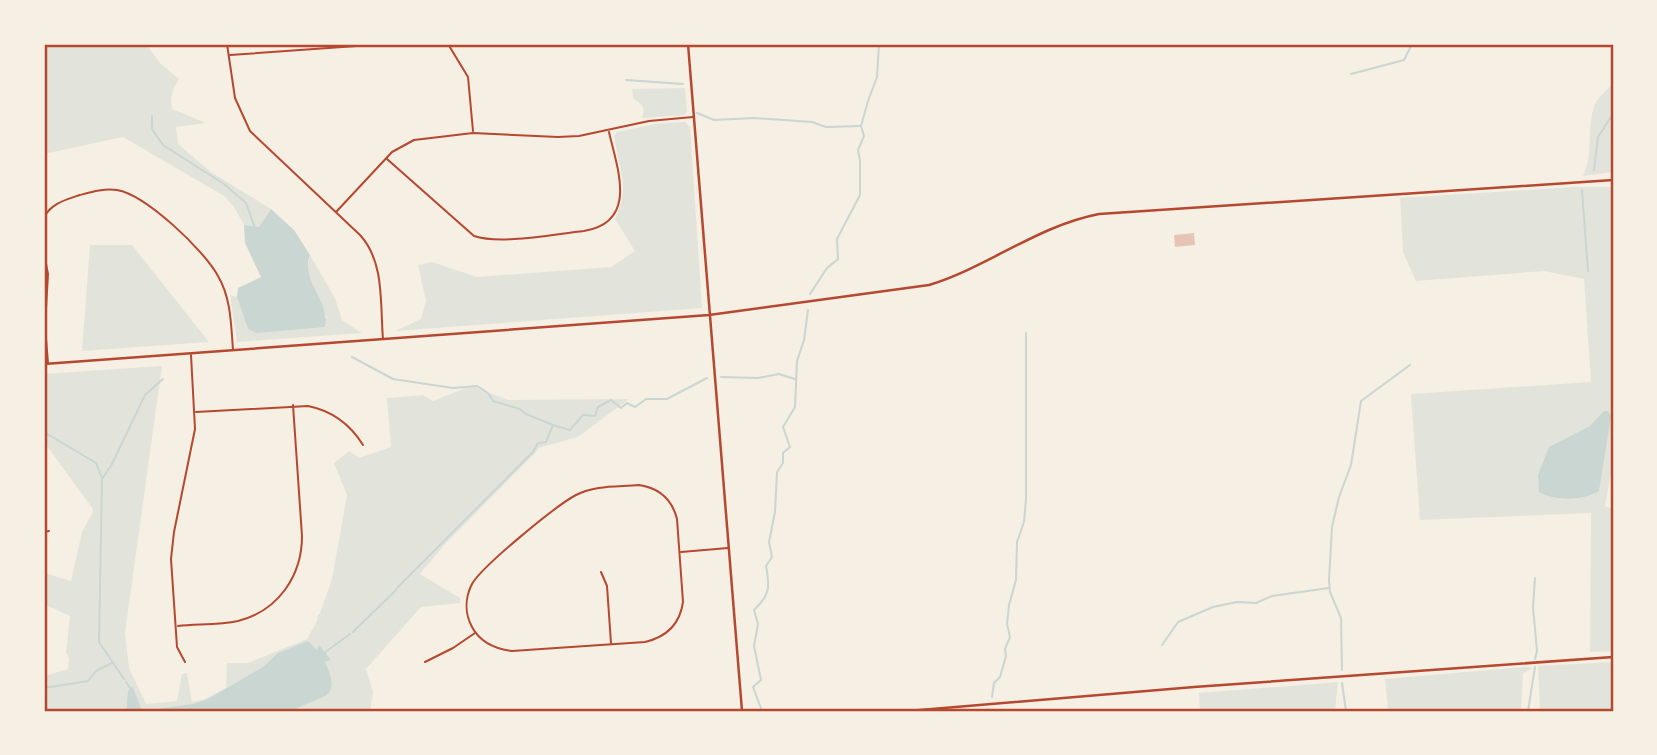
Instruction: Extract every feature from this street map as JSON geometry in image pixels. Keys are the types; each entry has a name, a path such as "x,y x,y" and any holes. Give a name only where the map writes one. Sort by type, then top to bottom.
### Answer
{"street":[{"path":"228,44 235,98 250,131 364,239 373,255 377,268 383,340"},
{"path":"229,55 386,44"},
{"path":"449,44 468,77 473,133"},
{"path":"688,44 742,711"},
{"path":"336,212 385,158 414,139 473,133 558,137 608,131 649,121 694,117"},
{"path":"385,158 474,236 500,239 584,231 597,228 608,220 617,209 621,197 621,183 608,131"},
{"path":"44,253 48,274 46,364 709,315 929,285 960,275 1060,225 1086,216 1111,212 1613,180"},
{"path":"44,217 51,207 60,201 105,189 131,194 148,203 198,250 216,272 228,300 233,351"},
{"path":"185,662 177,647 172,549 193,445 195,412 191,354"},
{"path":"176,626 230,622 249,617 275,601 293,579 302,546 293,405"},
{"path":"195,412 309,406 331,413 345,423 363,445"},
{"path":"639,485 659,491 669,500 676,513 681,552 684,602 674,625 652,640 512,650 495,647 475,632 468,617 467,601 478,574 567,501 584,492 639,485"},
{"path":"44,533 49,531"},
{"path":"681,552 729,548"},
{"path":"601,572 607,586 611,644"},
{"path":"425,662 453,648 475,632"},
{"path":"908,711 1613,657"}],"shaded area":[{"path":"44,44 146,44 160,63 179,79 172,93 172,109 206,123 176,127 178,144 211,172 271,209 259,227 244,225 224,196 123,137 44,154"},
{"path":"1613,84 1613,172 1583,176 1588,158 1592,113 1600,96"},
{"path":"685,88 687,112 684,115 642,118 643,108 633,98 632,89"},
{"path":"685,122 690,127 702,308 395,331 421,319 426,301 418,265 432,262 477,277 611,267 635,251 615,219 620,208 623,187 614,136 617,132 655,124"},
{"path":"1613,187 1613,463 1605,506 1613,509 1613,651 1590,652 1591,513 1420,520 1411,394 1591,382 1584,279 1544,271 1416,281 1403,252 1400,198"},
{"path":"271,209 294,230 310,255 309,274 324,309 325,327 257,333 248,329 237,297 238,288 261,277 245,243 244,225 259,227"},
{"path":"90,245 132,245 209,342 82,351"},
{"path":"310,255 335,298 342,320 362,333 237,342 230,295 237,297 248,329 327,318 307,271"},
{"path":"162,366 125,633 129,668 146,704 177,701 182,674 187,673 192,702 203,700 226,688 227,663 248,663 307,639 318,619 332,579 347,495 334,463 349,451 359,458 391,447 387,398 423,395 433,401 471,386 509,400 629,399 578,437 538,448 445,544 420,574 460,598 460,603 421,607 366,669 373,692 370,711 44,711 44,676 68,669 69,658 66,653 70,616 44,604 44,573 71,581 82,532 93,509 44,442 44,374"},
{"path":"1604,411 1608,411 1611,417 1599,491 1585,497 1569,499 1539,492 1538,475 1549,447 1590,426"},
{"path":"308,641 317,650 319,645 331,660 325,662 332,685 329,693 290,711 142,711 193,704 208,699 263,667 278,653"},
{"path":"1613,662 1613,711 1540,711 1538,666"},
{"path":"1533,668 1523,673 1521,711 1388,711 1385,679"},
{"path":"1338,682 1335,711 1200,711 1199,693"},
{"path":"133,687 142,711 126,711 130,688"}],"building":[{"path":"1194,233 1195,245 1175,247 1174,235"}],"waterway":[{"path":"810,294 827,268 838,259 837,239 860,195 858,150 864,136 861,126 877,77 879,44"},
{"path":"1351,74 1404,60 1412,44"},
{"path":"626,80 683,84"},
{"path":"697,113 714,120 754,118 812,122 826,127 860,126"},
{"path":"1594,170 1598,137 1613,114"},
{"path":"152,116 152,129 163,145 224,184 246,203 255,228"},
{"path":"1582,190 1588,271"},
{"path":"762,711 753,687 761,680 754,646 758,624 754,610 768,590 766,566 772,557 769,542 775,512 777,472 783,463 783,453 790,447 783,427 795,407 797,361 804,340 808,310"},
{"path":"992,697 994,683 1000,677 1010,637 1007,624 1009,605 1016,580 1017,542 1024,522 1026,333"},
{"path":"352,357 393,379 453,388 477,386 488,393 493,401 520,409 553,425"},
{"path":"1342,670 1341,618 1330,592 1329,580 1332,527 1351,465 1361,401 1410,365"},
{"path":"721,377 758,378 779,374 795,379"},
{"path":"397,588 533,452 538,443 546,442 553,425 570,430 583,415 595,416 598,407 611,400 621,408 627,403 635,407 646,399 667,399 707,378"},
{"path":"124,679 99,642 102,479 145,395 163,379"},
{"path":"44,432 96,463 102,478"},
{"path":"1535,578 1535,659"},
{"path":"1162,645 1178,622 1213,607 1237,602 1256,603 1272,596 1329,588"},
{"path":"353,632 396,590"},
{"path":"324,653 350,634"},
{"path":"44,688 88,681 96,671 112,663"},
{"path":"1528,711 1535,667"},
{"path":"126,682 130,688"},
{"path":"1342,683 1346,711"}]}
